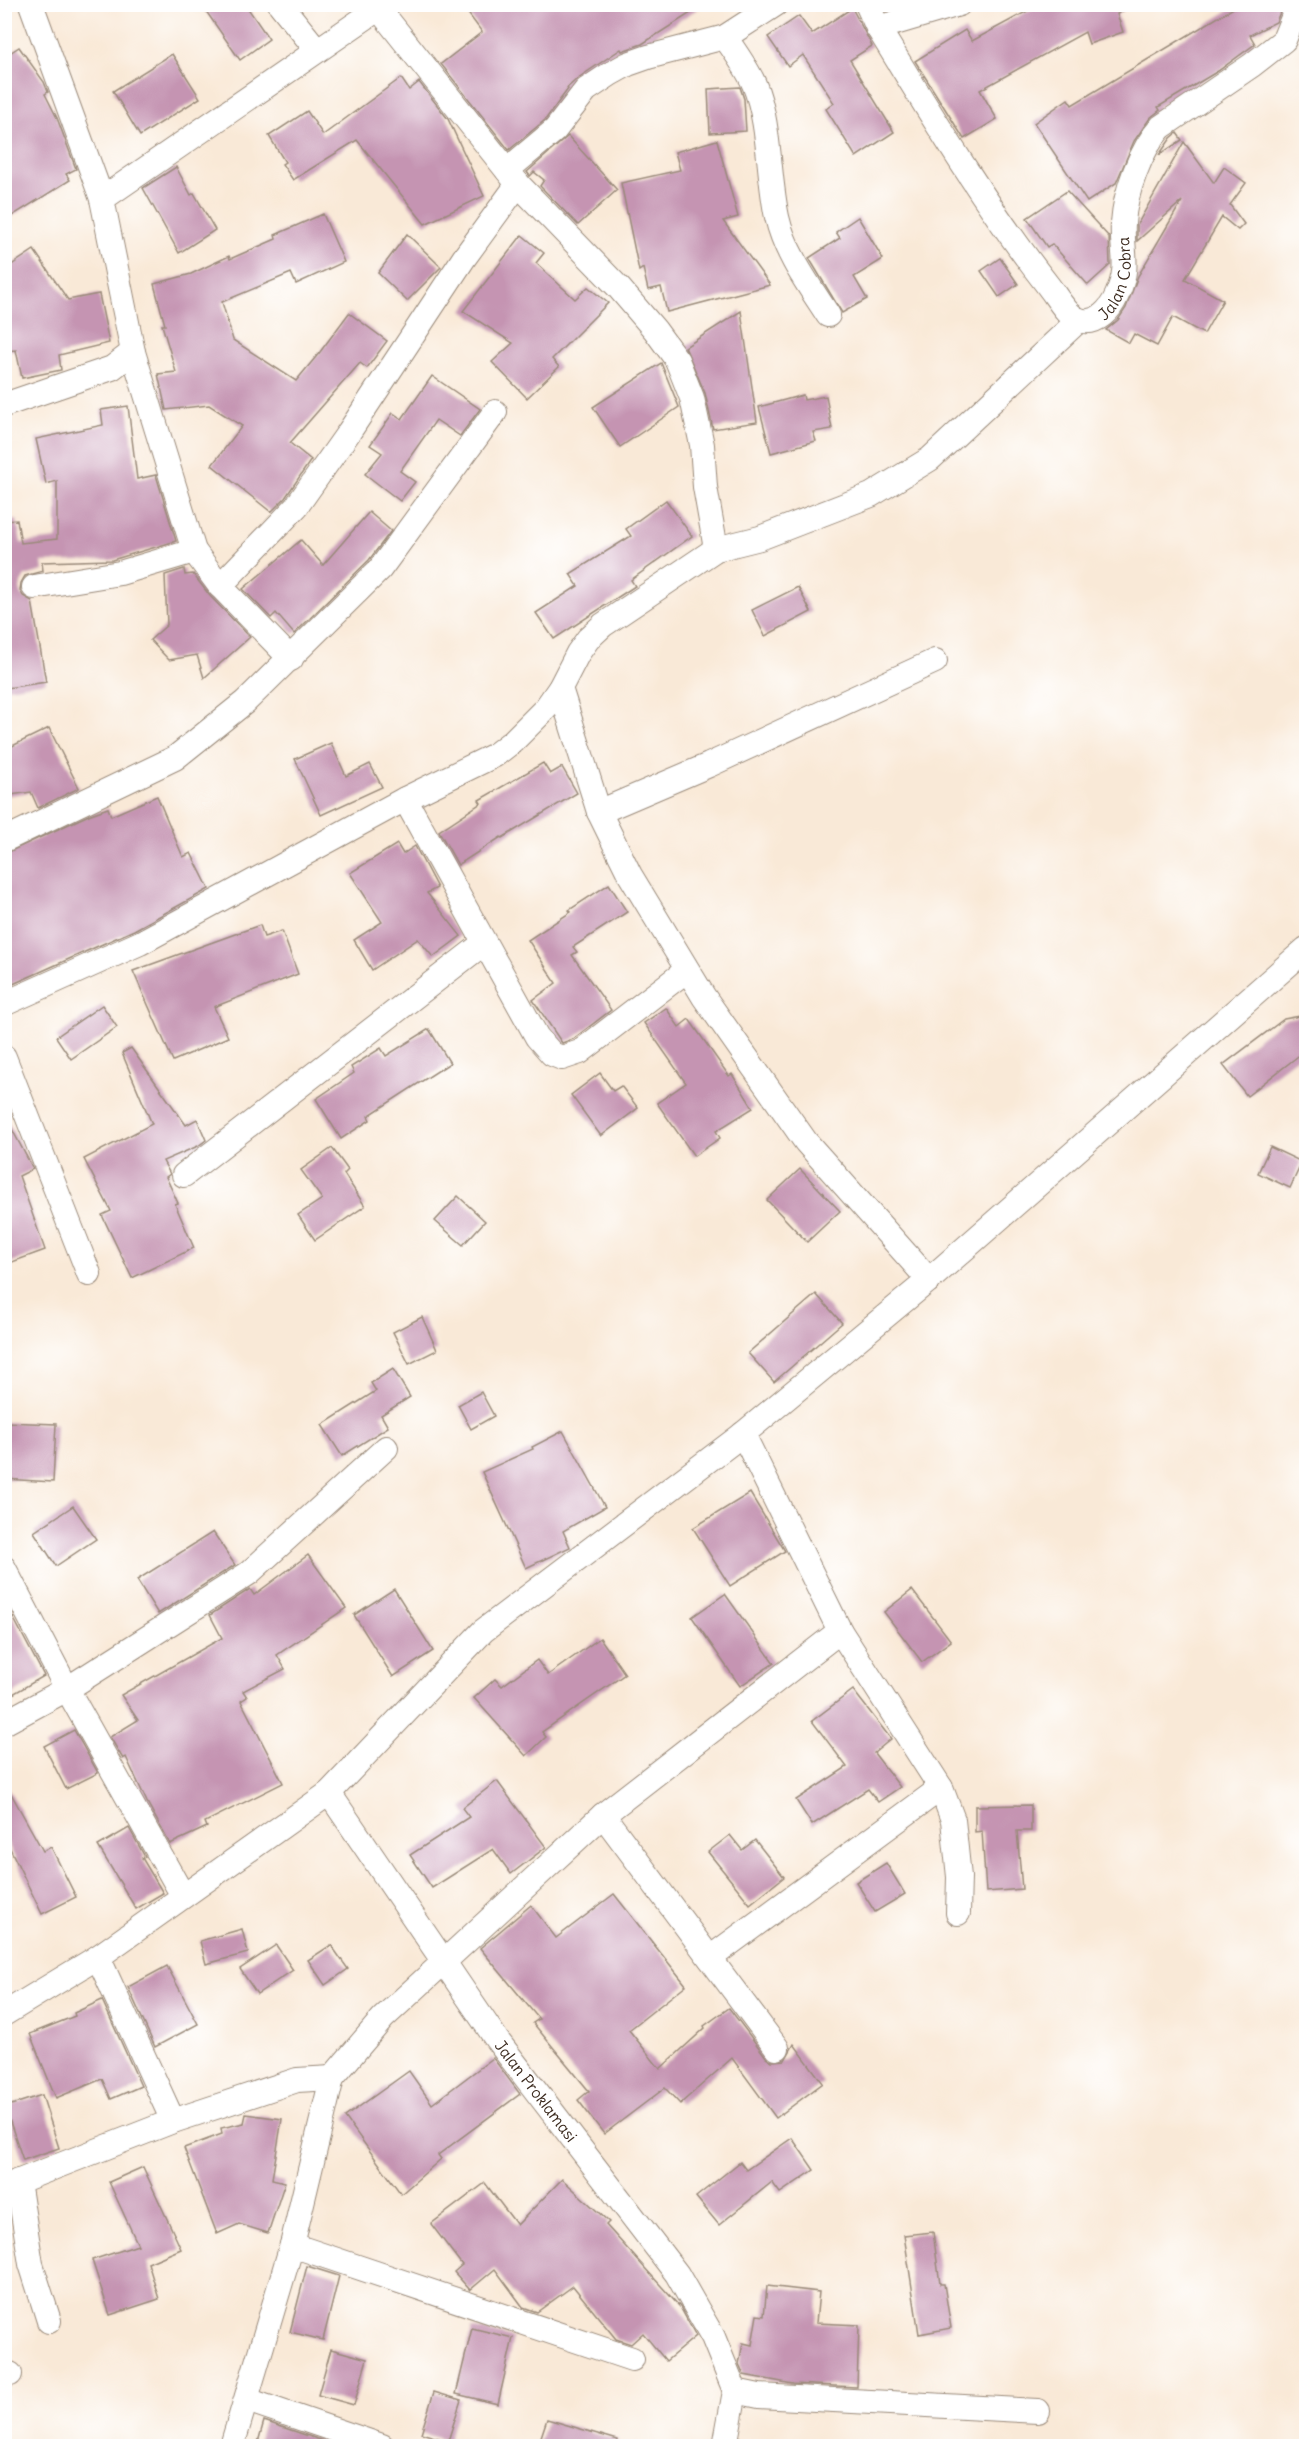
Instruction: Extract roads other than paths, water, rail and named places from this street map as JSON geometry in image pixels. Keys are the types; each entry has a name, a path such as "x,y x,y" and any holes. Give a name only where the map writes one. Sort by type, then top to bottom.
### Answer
{"street":[{"path":"31,4 102,199 133,352 194,550 220,586 291,659"},
{"path":"280,4 317,50"},
{"path":"220,586 296,507 349,432 464,258 513,177 555,130 586,90 628,64 725,37 776,4"},
{"name":"Jalan Cobra","path":"867,4 878,28 969,176 1034,268 1070,314 1079,320 1090,321 1102,316 1111,307 1124,279 1125,202 1145,148 1161,127 1284,40 1297,8 1296,4"},
{"path":"878,28 959,4"},
{"path":"102,199 382,7 513,177 619,288 656,330 677,360 692,398 702,445 705,487 716,549"},
{"path":"725,37 754,84 771,163 777,216 786,243 794,261 828,315"},
{"path":"4,1004 140,943 405,799 495,754 532,724 560,688 578,653 595,631 716,549 760,538 872,495 930,459 1079,320"},
{"path":"4,405 112,368 133,352"},
{"path":"4,840 175,758 245,702 381,569 495,412"},
{"path":"34,587 120,573 194,550"},
{"path":"599,812 709,765 935,661"},
{"path":"560,688 599,812 630,875 687,970 806,1142 929,1281"},
{"path":"405,799 537,1037 552,1053 562,1058 580,1052 687,970"},
{"path":"184,1175 484,943"},
{"path":"4,2014 98,1957 329,1793 483,1631 743,1434 929,1281 1306,949"},
{"path":"4,1057 88,1274"},
{"path":"743,1434 840,1631 941,1788 953,1820 959,1877 958,1913"},
{"path":"4,1723 67,1689 249,1573 386,1448"},
{"path":"4,1568 67,1689 183,1896"},
{"path":"232,2446 292,2245 332,2078 383,2018 603,1815 840,1631"},
{"path":"710,1958 941,1788"},
{"name":"Jalan Proklamasi","path":"329,1793 497,2040 677,2274 713,2337 735,2391"},
{"path":"603,1815 777,2048"},
{"path":"98,1957 173,2121"},
{"path":"49,2321 31,2264 11,2184 173,2121 297,2080 332,2078"},
{"path":"292,2245 632,2359"},
{"path":"725,2446 735,2391 759,2396 1038,2410"},
{"path":"247,2400 382,2446"}]}
